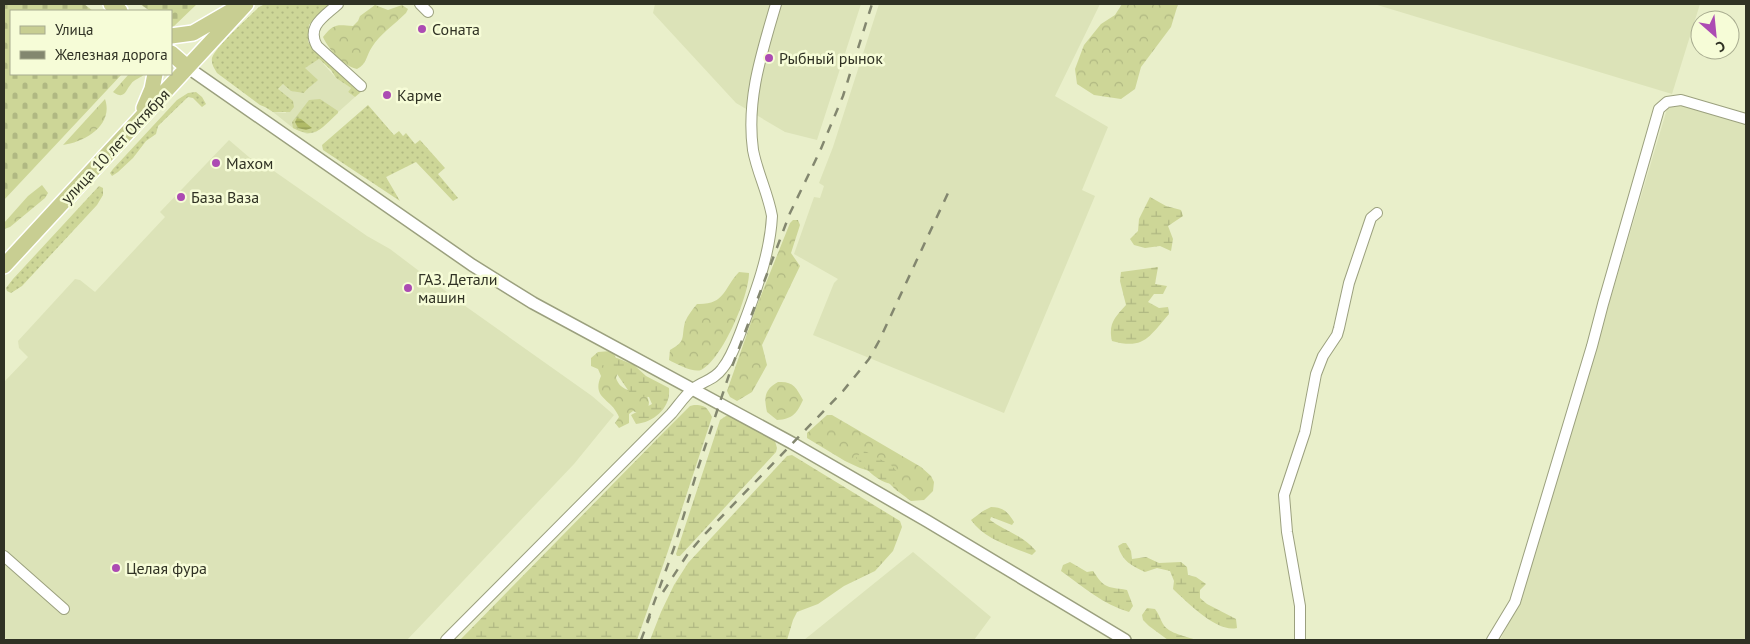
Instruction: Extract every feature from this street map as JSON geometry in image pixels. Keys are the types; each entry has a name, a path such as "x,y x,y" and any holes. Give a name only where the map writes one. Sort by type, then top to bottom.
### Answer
{"main road":[{"path":"172,36 193,33 245,4"},
{"name":"улица 10 лет Октября","path":"4,266 245,4"},
{"path":"172,54 187,67"},
{"path":"135,125 152,89 156,75"}],"street":[{"path":"338,4 319,21 313,30 313,38 317,46 361,86"},
{"path":"420,4 428,12"},
{"path":"446,640 671,414 693,389 711,380 722,370 732,353 750,308 764,263 772,216 754,152 751,130 752,105 757,71 776,4"},
{"path":"187,67 472,265 533,303 693,389 927,520 1125,640"},
{"path":"1492,640 1515,602 1592,346 1659,109 1667,102 1681,100 1746,119"},
{"path":"1300,640 1300,606 1287,532 1284,495 1305,432 1316,374 1323,356 1340,328 1349,283 1371,218 1377,213"},
{"path":"4,556 64,609"}],"shaded area":[{"name":"Рыбный рынок","path":"655,4 861,4 817,140 785,132 736,103 653,13"},
{"path":"879,4 1100,4 1055,96 1108,127 1082,190 1095,196 1004,413 813,335 834,283 838,279 794,254 814,197 820,198 824,186 819,183 833,147"},
{"path":"1374,4 1700,4 1698,10 1690,10 1690,36 1672,94"},
{"path":"319,59 336,78 351,88 348,92 355,97 316,132 307,134 293,128 273,112 286,113 278,90 283,84 304,93 309,86 304,68"},
{"path":"1681,104 1746,124 1746,640 1500,640 1521,599 1667,109 1672,105"},
{"path":"297,118 312,128 306,130 298,128 295,122"},
{"path":"229,140 250,158 261,162 367,236 390,249 468,308 592,396 614,415 574,464 407,640 8,640 4,637 4,382 28,357 19,348 18,341 75,279 80,280 95,292 165,217 160,212"},
{"path":"913,552 991,617 974,640 804,640"}],"green space":[{"path":"4,4 84,4 92,10 10,10 10,75 121,75 4,200"},
{"path":"140,4 197,4 172,28 172,10 149,10"},
{"path":"265,4 327,4 328,6 309,25 308,42 361,92 355,97 348,92 351,88 336,78 331,70 319,59 305,68 318,80 304,93 291,91 283,84 278,89 293,101 294,107 290,112 273,112 260,105 217,73 212,62 215,53 241,24 259,7"},
{"path":"1122,4 1178,4 1171,27 1141,67 1135,89 1121,99 1094,95 1077,84 1075,69 1084,45 1101,24 1115,15"},
{"path":"375,5 388,10 402,5 408,9 375,42 363,65 357,69 347,65 337,57 323,37 333,27 353,26 360,16"},
{"path":"128,75 143,75 132,82 122,95 113,92"},
{"path":"196,92 206,104 202,107 193,98 188,97 158,126 156,134 146,141 133,158 112,176 110,173 113,169 177,100 188,93"},
{"path":"105,99 107,108 105,117 96,131 80,140 63,145"},
{"path":"320,99 338,111 338,113 318,131 307,133 293,128 292,122 309,100"},
{"path":"368,105 394,135 399,131 403,136 406,133 415,144 420,140 445,168 438,174 458,198 453,201 416,162 386,177 400,201 323,150 322,145"},
{"path":"42,185 48,193 45,198 10,227 4,229 4,223 28,196"},
{"path":"99,186 103,188 103,195 97,205 22,286 11,293 7,291 6,288 13,279"},
{"path":"1150,197 1166,206 1181,210 1183,216 1168,226 1173,239 1171,251 1160,246 1145,248 1134,245 1130,239 1138,231 1139,219"},
{"path":"793,220 798,220 800,225 791,253 800,266 762,345 767,365 752,392 737,401 730,397 727,391 756,308 790,223"},
{"path":"1158,267 1155,284 1167,286 1163,294 1154,294 1148,302 1159,308 1168,307 1169,314 1145,340 1132,344 1112,341 1111,330 1113,321 1126,305 1120,281 1121,272"},
{"path":"739,272 749,273 748,283 733,326 717,354 709,364 698,371 685,368 669,360 670,350 681,341 685,322 693,308 697,304 706,304 718,299"},
{"path":"611,351 616,357 618,364 616,378 618,382 628,390 646,393 649,402 648,412 640,414 633,411 629,414 629,423 619,428 615,423 619,417 616,411 600,394 599,384 601,376 598,369 591,366 591,358 598,352"},
{"path":"617,358 634,365 646,376 669,388 667,402 655,417 636,424 631,415 652,404 649,397 632,396 617,374 595,360"},
{"path":"778,382 794,386 803,400 791,417 777,420 767,412 765,398 770,388"},
{"path":"690,406 705,407 712,417 637,640 460,640 659,437"},
{"path":"827,415 832,415 921,467 931,476 934,482 933,491 924,500 911,501 896,490 881,475 845,461 807,438 807,433"},
{"path":"726,416 732,416 775,441 776,452 680,556 677,556 676,554 720,420"},
{"path":"863,450 891,465 901,476 901,484 882,481 871,473 856,458"},
{"path":"792,455 900,521 902,527 893,551 875,571 844,586 818,604 797,612 787,640 650,640 674,585 688,563 787,456"},
{"path":"991,507 999,508 1010,515 1014,522 1012,525 991,517 990,520 1031,546 1036,551 1032,555 991,537 971,520"},
{"path":"1126,543 1131,551 1132,559 1146,557 1159,563 1181,562 1187,567 1188,575 1196,577 1206,584 1200,590 1200,598 1207,604 1236,619 1237,628 1221,626 1194,608 1173,589 1174,581 1170,571 1157,568 1145,572 1136,568 1122,556 1118,546"},
{"path":"1070,562 1087,572 1093,571 1107,586 1127,590 1133,606 1129,612 1102,600 1061,571 1063,565"},
{"path":"1147,608 1155,609 1163,624 1169,630 1196,640 1168,640 1143,620 1142,615"}],"railway":[{"path":"647,622 674,548 730,372 790,213 820,151 843,96 872,4"},
{"path":"663,592 687,555 703,536 843,391 869,359 949,191"},
{"path":"641,640 650,616"}],"place":[{"name":"Соната","path":"422,29"},
{"name":"Рыбный рынок","path":"769,58"},
{"name":"Карме","path":"387,95"},
{"name":"Махом","path":"216,163"},
{"name":"База Ваза","path":"181,197"},
{"name":"ГАЗ. Детали машин","path":"408,288"},
{"name":"Целая фура","path":"116,568"}]}
